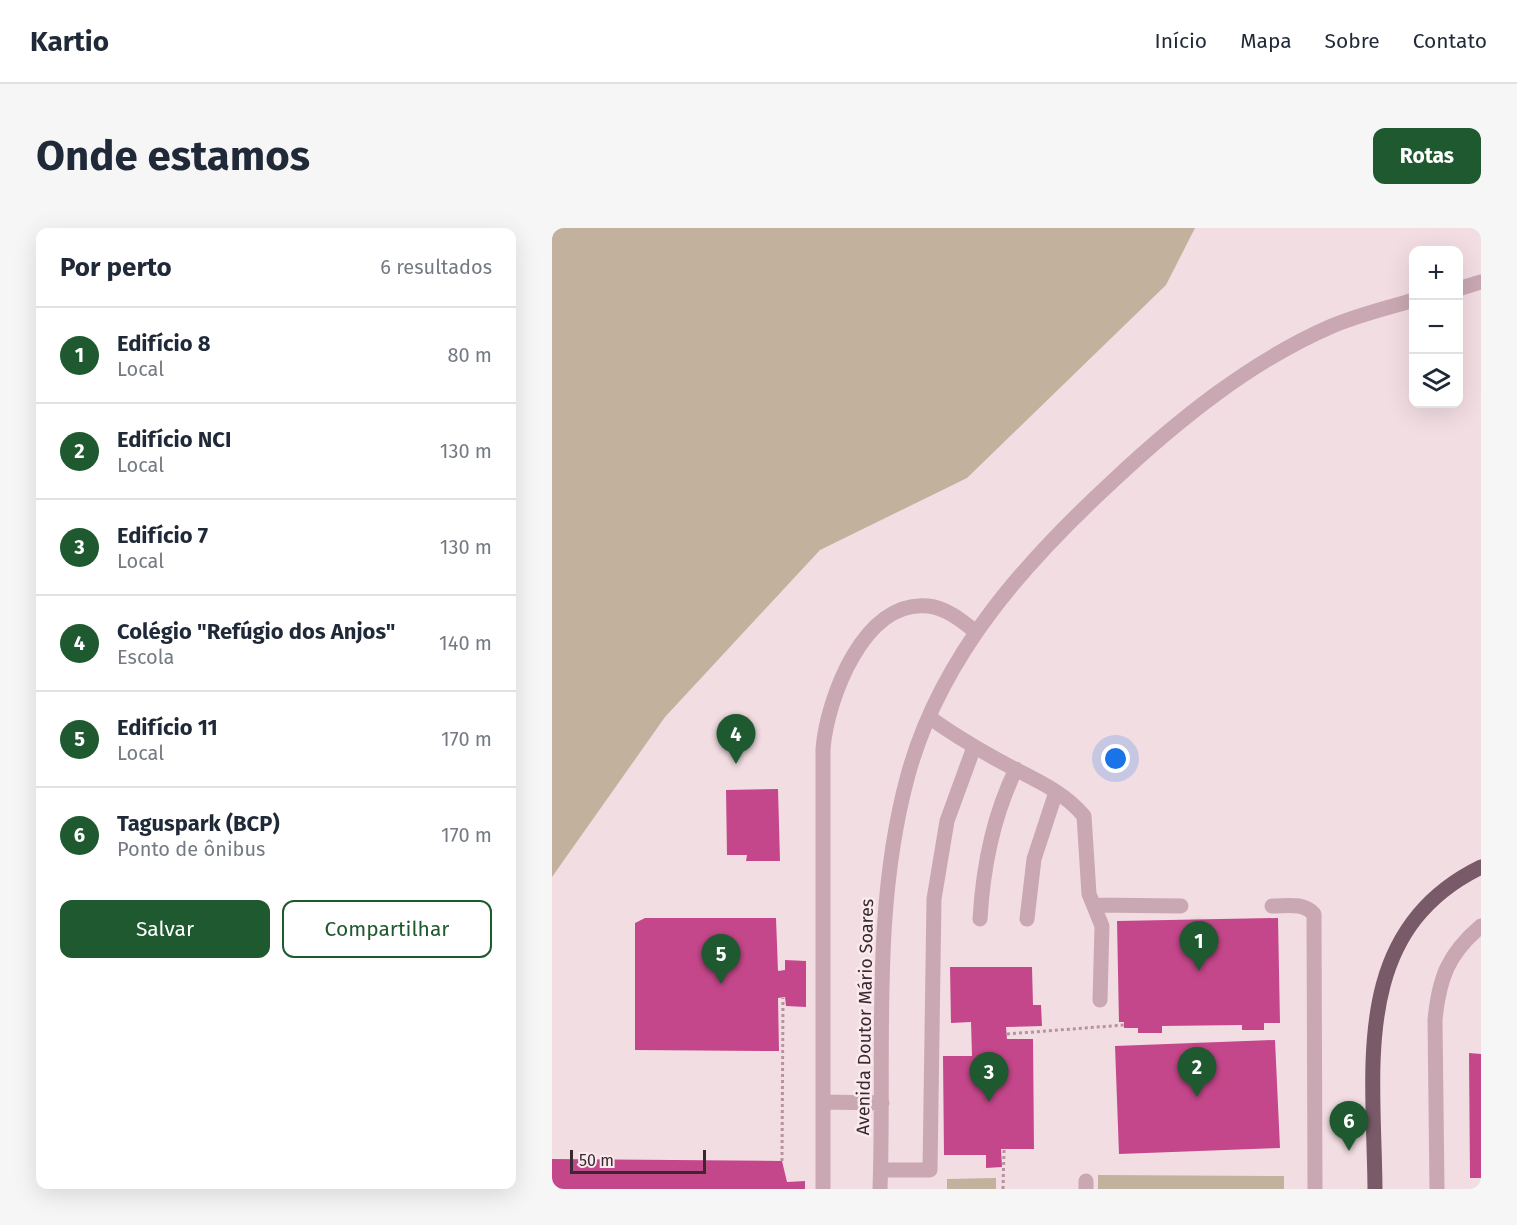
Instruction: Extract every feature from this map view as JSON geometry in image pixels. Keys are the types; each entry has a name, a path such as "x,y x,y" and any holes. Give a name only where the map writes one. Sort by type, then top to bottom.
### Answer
{"main road":[{"path":"1375,1189 1374,1047 1376,1013 1386,972 1408,928 1425,906 1445,887 1481,867"}],"street":[{"path":"1463,287 1481,282"},
{"name":"Avenida Doutor Mário Soares","path":"880,1189 882,966 886,903 908,776 929,717 946,681 976,632 1012,582 1057,533 1140,456 1192,413 1229,386 1309,337 1334,325 1409,301"},
{"path":"823,1189 824,729 841,677 861,646 885,620 907,608 929,606 950,613 976,632"},
{"path":"929,717 974,747 1056,792 1084,816 1089,894 1102,926 1100,1000"},
{"path":"881,1170 930,1170 934,899 947,821 974,747"},
{"path":"980,919 982,883 992,835 1016,770"},
{"path":"1028,919 1034,859 1056,792"},
{"path":"1094,904 1181,906"},
{"path":"1272,906 1300,906 1308,908 1314,914 1315,1189"},
{"path":"1437,1189 1435,1020 1437,995 1448,963 1457,949 1481,926"},
{"path":"824,1102 882,1103"}],"path":[{"path":"782,1161 783,998"},
{"path":"1007,1034 1124,1025"},
{"path":"1004,1149 1004,1189"}],"shaded area":[{"path":"552,228 1195,228 1166,285 967,478 820,550 665,717 552,877"},
{"path":"1098,1175 1284,1176 1284,1189 1098,1189"},
{"path":"996,1178 996,1189 947,1189 947,1179"}],"building":[{"path":"778,789 780,861 746,861 747,855 727,855 726,790"},
{"path":"645,918 776,918 778,971 785,970 785,960 806,961 806,1007 786,1006 785,997 778,998 779,1051 635,1050 635,923"},
{"path":"1278,918 1280,1023 1264,1023 1264,1030 1242,1030 1242,1025 1162,1026 1162,1033 1138,1033 1138,1028 1124,1028 1124,1022 1119,1022 1117,921"},
{"path":"950,967 1032,967 1033,1005 1041,1005 1042,1026 1006,1027 1007,1039 1033,1039 1034,1149 1001,1149 1002,1167 986,1168 986,1155 944,1155 943,1056 972,1056 971,1022 951,1023"},
{"path":"1275,1040 1280,1148 1119,1154 1115,1046"},
{"path":"1469,1053 1481,1054 1481,1178 1470,1178"},
{"path":"552,1159 782,1161 787,1182 805,1181 805,1189 552,1189"}],"place":[{"name":"Colégio \"Refúgio dos Anjos\"","path":"736,764"},
{"name":"Edifício 8","path":"1199,971"},
{"name":"Edifício 11","path":"721,984"},
{"name":"Edifício NCI","path":"1197,1097"},
{"name":"Edifício 7","path":"989,1102"},
{"name":"Taguspark (BCP)","path":"1349,1151"}]}
